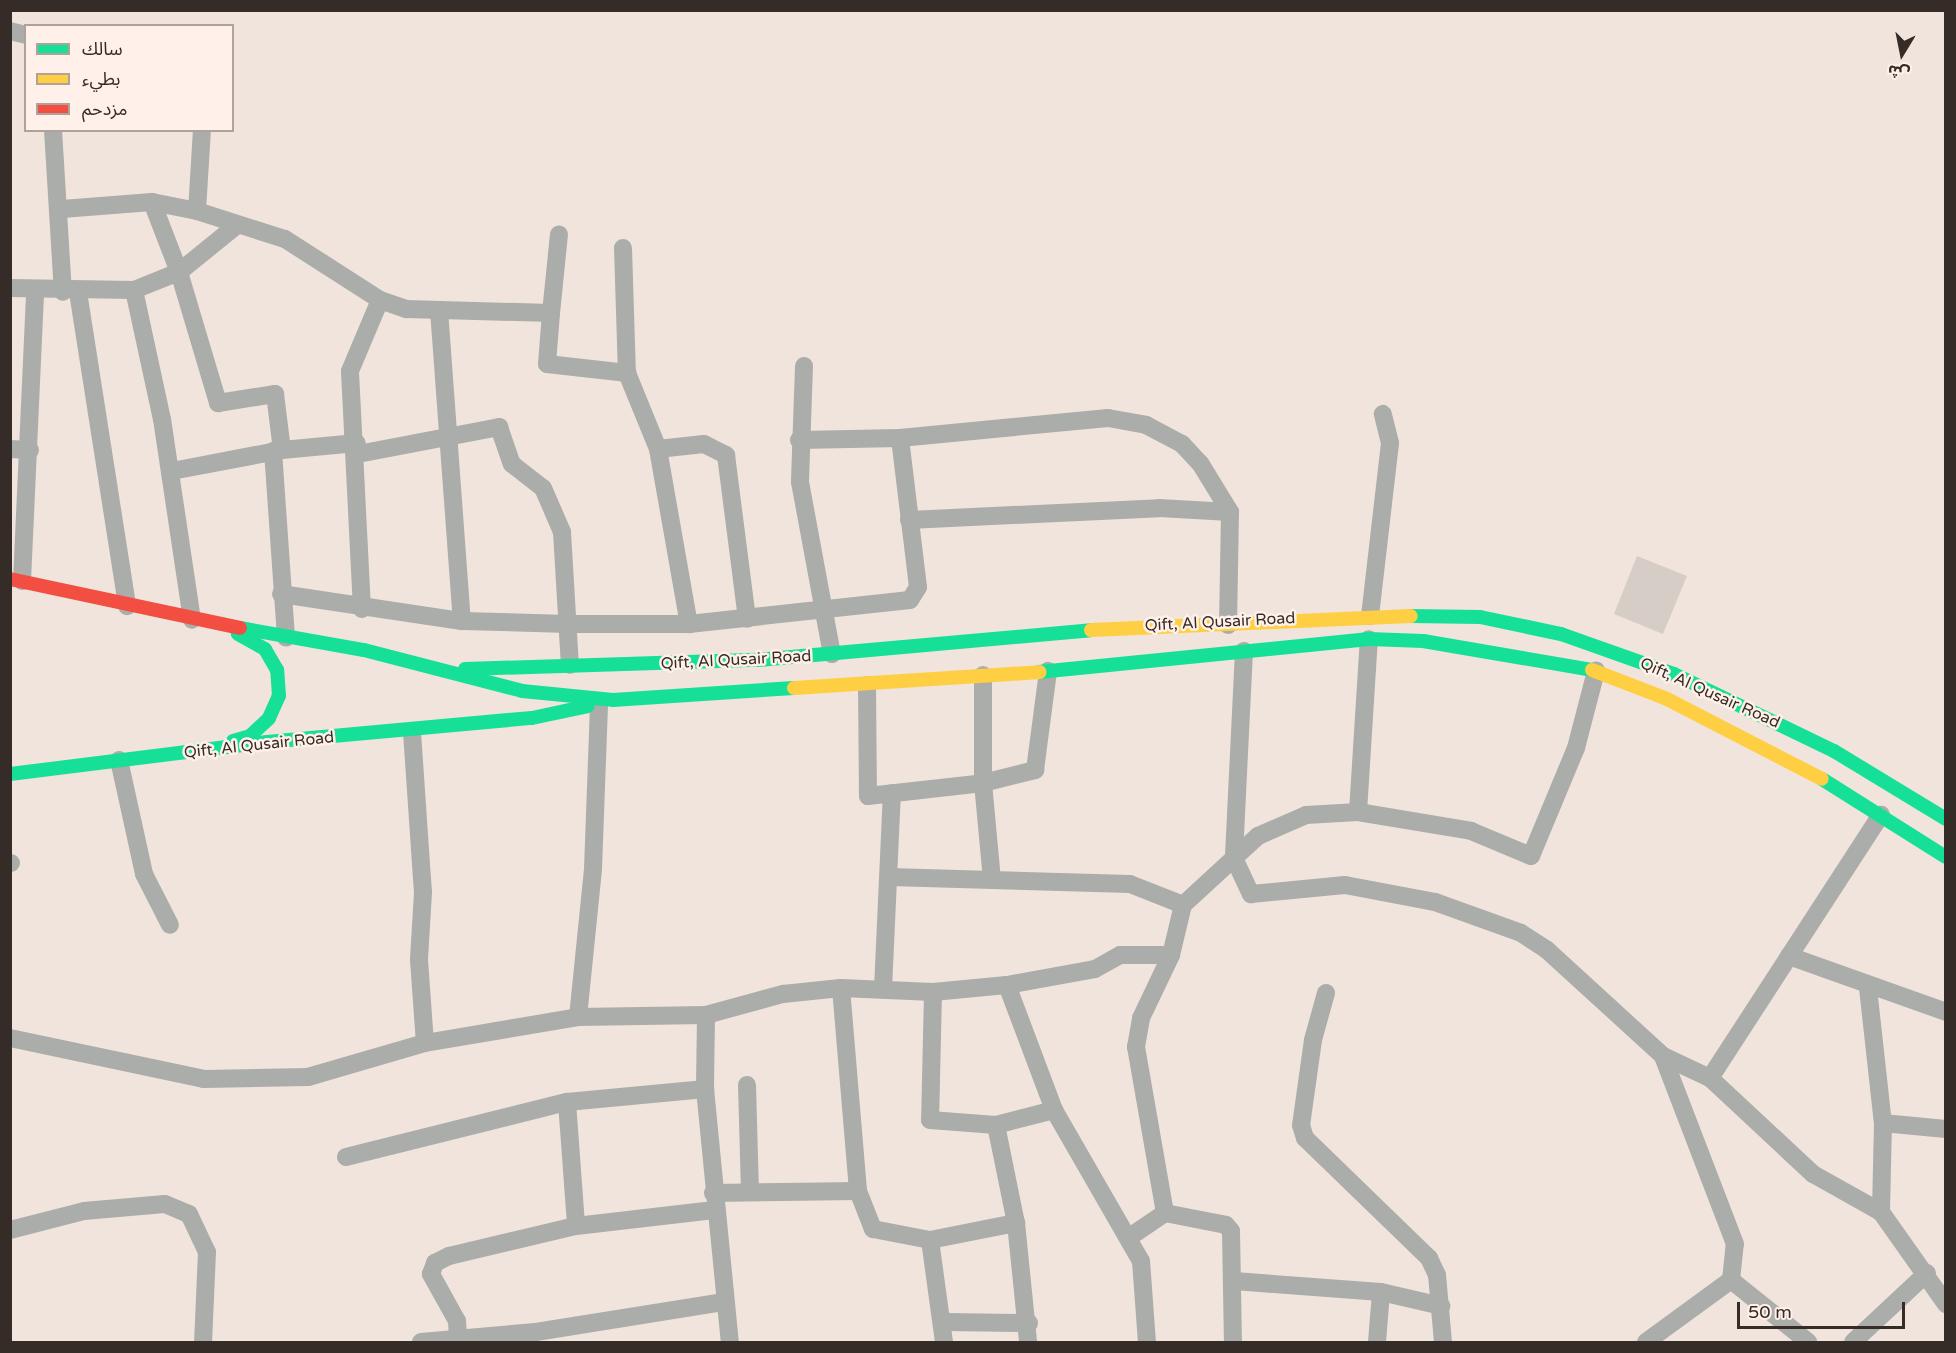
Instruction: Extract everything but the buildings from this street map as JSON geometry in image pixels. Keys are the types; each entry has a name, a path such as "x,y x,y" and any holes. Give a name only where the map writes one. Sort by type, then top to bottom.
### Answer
{"main road":[{"name":"Qift, Al Qusair Road","path":"16,580 192,620 451,671 522,691 606,702"},
{"name":"Qift, Al Qusair Road","path":"451,671 832,654 1151,625 1228,625 1370,615 1480,617 1605,647 1750,708 1946,819"},
{"path":"206,750 250,736 269,718 279,696 277,670 265,649 212,623"},
{"name":"Qift, Al Qusair Road","path":"10,774 206,750 412,732 532,718 606,702 1048,671 1369,639 1423,641 1596,671 1787,757 1946,857"}],"street":[{"path":"53,132 70,292 127,606"},
{"path":"197,211 202,132"},
{"path":"62,208 152,202 197,211 285,240 380,300 439,310 551,313"},
{"path":"152,202 179,272 218,403 275,394 281,594 286,638"},
{"path":"10,288 70,292 134,290 179,272 237,225"},
{"path":"559,234 547,364 627,373"},
{"path":"623,248 627,373 658,448 689,624"},
{"path":"16,580 30,450 35,290"},
{"path":"134,290 172,471 192,620"},
{"path":"362,609 357,449 350,371 380,300"},
{"path":"439,310 452,438 462,621"},
{"path":"804,366 799,440 800,482 832,654"},
{"path":"1370,615 1390,443 1383,414"},
{"path":"799,440 900,438 1108,418 1146,425 1182,444 1200,463 1230,512 1228,625"},
{"path":"172,471 278,451 357,449 452,438 499,427 512,464 543,488 562,532 570,665"},
{"path":"281,594 362,609 462,621 569,624 689,624 824,610 916,595 900,438"},
{"path":"658,448 704,444 726,455 747,619"},
{"path":"10,449 30,450"},
{"path":"909,520 1159,508 1230,512"},
{"path":"1358,812 1369,639"},
{"path":"1244,651 1234,858 1254,896 1345,885 1435,902 1521,933 1547,950 1663,1056 1710,1078 1813,1174 1881,1212 1927,1273 1946,1304"},
{"path":"867,684 868,796 983,783 1035,770 1048,671"},
{"path":"1165,1213 1136,1047 1141,1018 1171,955 1183,905 1234,858 1284,822 1358,812 1471,831 1531,856 1576,748 1596,671"},
{"path":"983,675 983,783 992,880"},
{"path":"578,1017 593,869 606,702"},
{"path":"412,732 423,892 419,960 425,1043"},
{"path":"119,760 144,874 170,925"},
{"path":"883,989 890,877 892,793"},
{"path":"1710,1078 1881,815"},
{"path":"890,877 1130,884 1183,905"},
{"path":"10,1038 204,1079 308,1077 425,1043 578,1017 706,1015 783,994 841,988 933,992 1007,985 1095,969 1120,955 1171,955"},
{"path":"1790,956 1868,988 1946,1012"},
{"path":"1007,985 1054,1110 1097,1189 1131,1236 1143,1270 1147,1342"},
{"path":"841,988 858,1191 873,1229 930,1240 1016,1222"},
{"path":"1868,988 1882,1123 1881,1212"},
{"path":"933,992 930,1120 996,1125 1054,1110"},
{"path":"1326,993 1310,1061 1301,1125 1305,1138 1429,1258 1441,1306 1443,1342"},
{"path":"706,1015 705,1089 723,1302 730,1342"},
{"path":"1646,1342 1731,1280 1735,1244 1663,1056"},
{"path":"747,1085 750,1191"},
{"path":"346,1157 567,1102 705,1089"},
{"path":"567,1102 576,1226"},
{"path":"1882,1123 1946,1129"},
{"path":"996,1125 1016,1222 1029,1323 1028,1342"},
{"path":"469,1340 431,1274 435,1263 479,1246 576,1226 714,1202 750,1191 858,1191"},
{"path":"10,1230 84,1211 165,1204 189,1214 207,1252 203,1342"},
{"path":"1131,1236 1165,1213 1226,1226 1234,1281 1233,1342"},
{"path":"930,1240 945,1322 944,1342"},
{"path":"1853,1342 1927,1273"},
{"path":"1731,1280 1808,1342"},
{"path":"1234,1281 1381,1292 1441,1306"},
{"path":"1377,1342 1381,1292"},
{"path":"421,1342 469,1340 723,1302"},
{"path":"945,1322 1029,1323"}],"traffic: fast":[{"path":"1411,616 1480,617 1561,634 1674,674 1834,751 1946,819"},
{"path":"240,628 364,650 522,691 613,700 794,688"},
{"path":"465,669 758,660 1091,630"},
{"path":"233,741 250,736 269,718 279,696 277,670 265,649 238,634"},
{"path":"1039,672 1369,639 1423,641 1592,670"},
{"path":"10,774 267,742 532,718 588,706"},
{"path":"1822,779 1946,857"}],"traffic: slow":[{"path":"1091,630 1411,616"},
{"path":"1592,670 1667,699 1822,779"},
{"path":"794,688 1039,672"}],"traffic: jam":[{"path":"10,579 240,628"}]}
